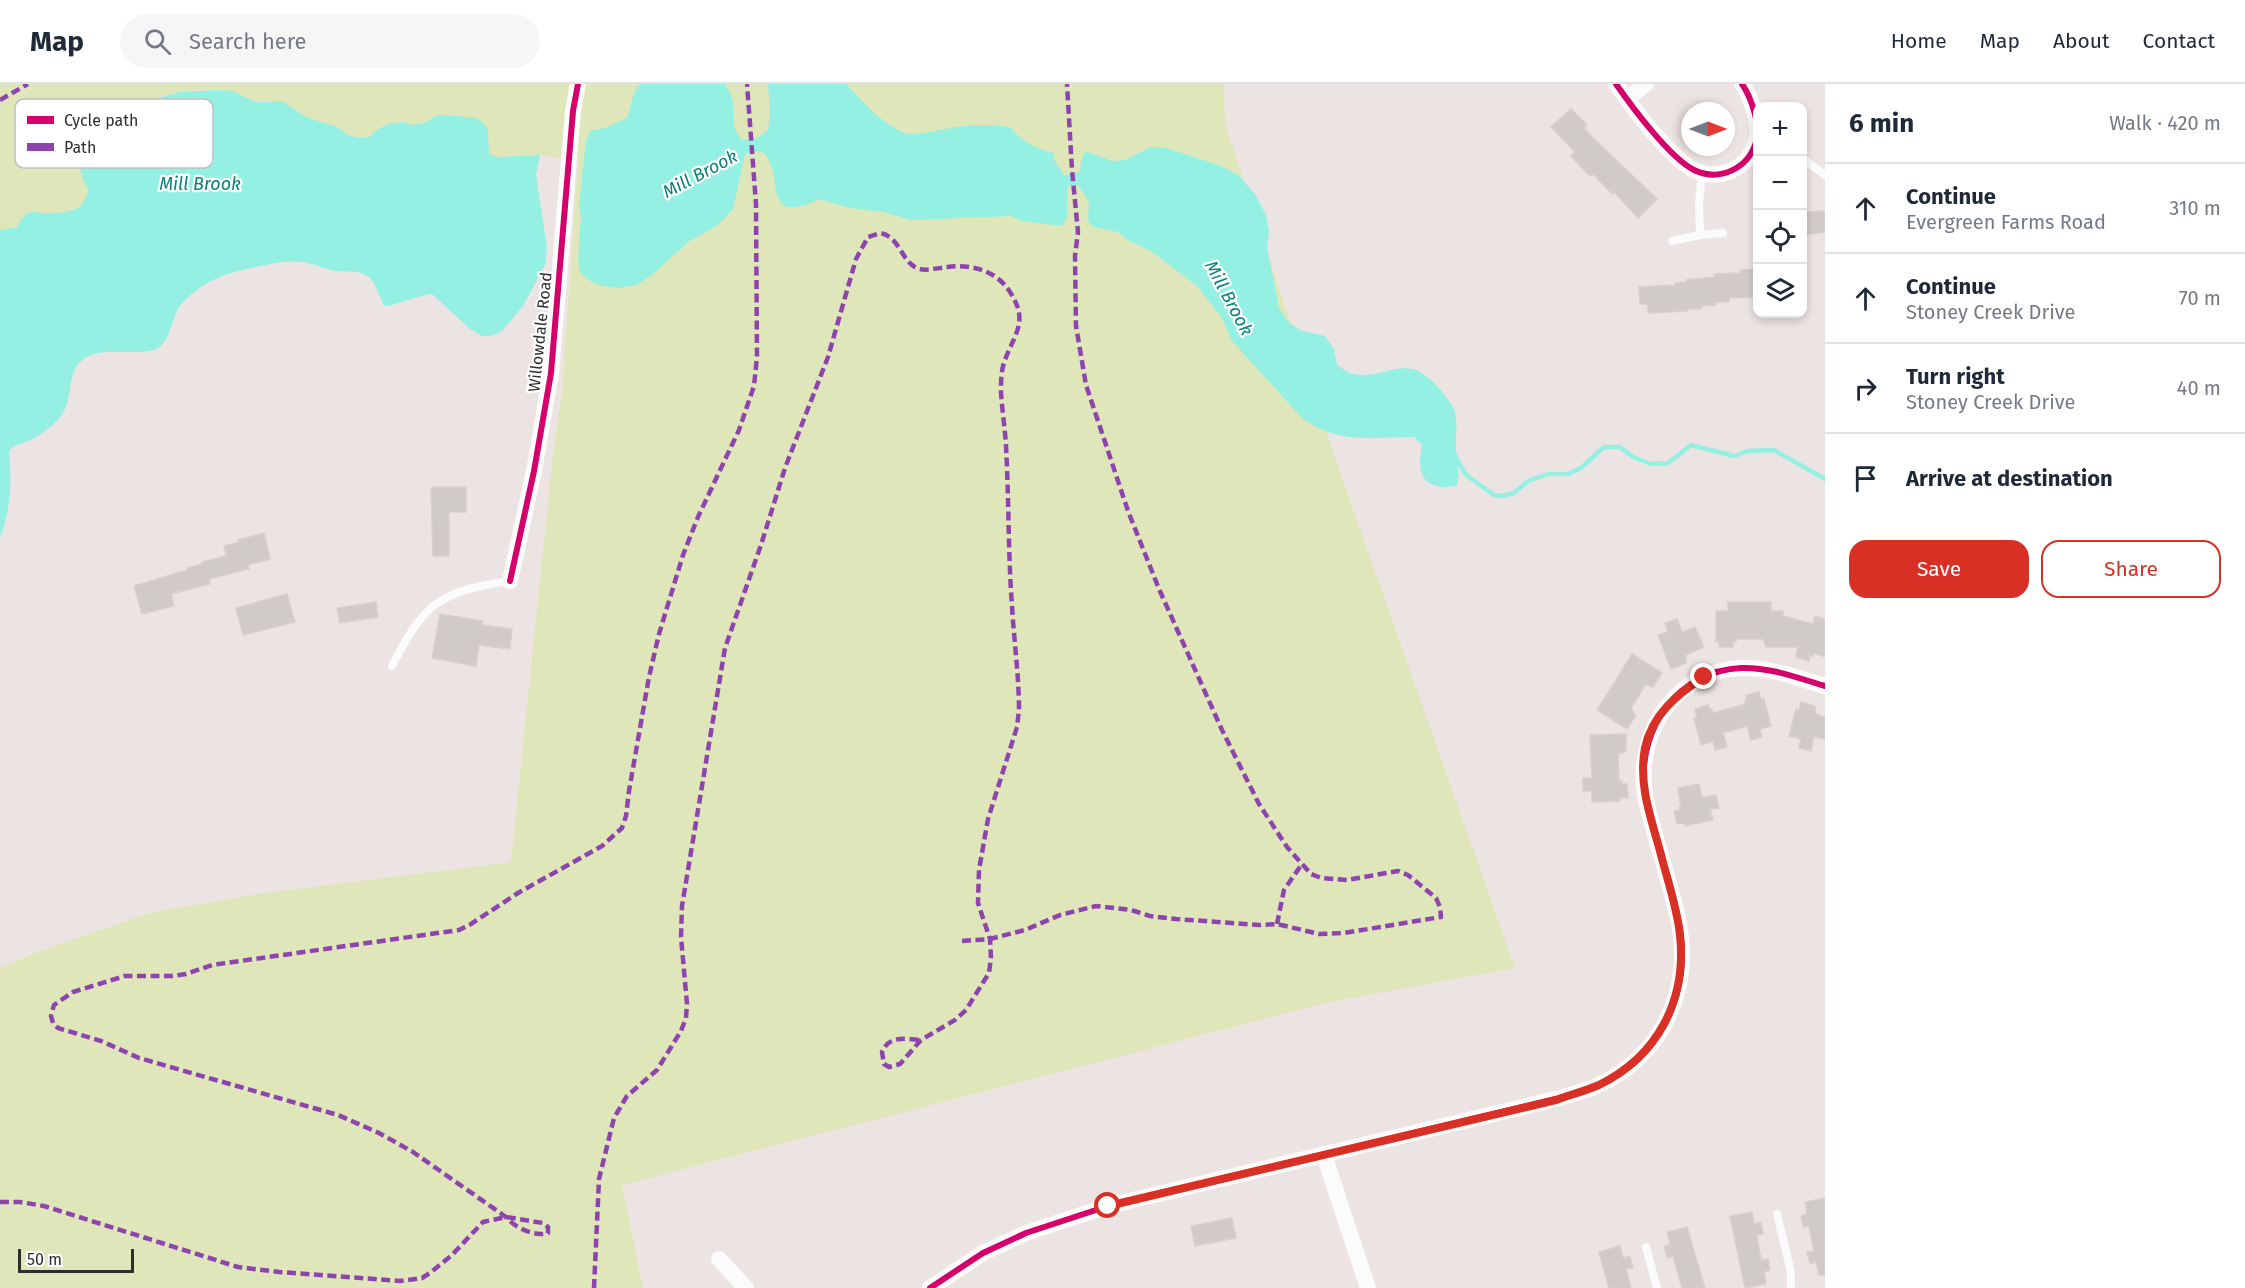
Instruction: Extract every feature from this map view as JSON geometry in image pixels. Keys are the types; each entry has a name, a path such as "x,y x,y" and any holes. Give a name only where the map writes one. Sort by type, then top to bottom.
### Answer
{"street":[{"name":"Willowdale Road","path":"510,581 534,471 551,373 573,111 578,84"},
{"path":"1616,84 1677,157 1692,169 1718,175 1735,170 1743,163 1753,147"},
{"path":"1627,99 1646,84"},
{"path":"1745,85 1753,110"},
{"path":"930,1288 982,1253 1026,1233 1108,1206 1556,1100 1581,1092 1613,1077 1627,1067 1650,1044 1663,1026 1674,1006 1681,979 1682,965 1677,916 1644,789 1645,747 1650,733 1663,710 1694,684 1715,672 1729,669 1768,670 1825,686"},
{"path":"1324,1155 1368,1288"},
{"path":"719,1259 746,1288"}],"lane":[{"path":"1807,161 1825,175"},
{"path":"1700,235 1699,203 1702,173"},
{"path":"1672,241 1723,233"},
{"path":"392,666 404,642 435,603 452,594 469,589 510,581"},
{"path":"1777,1214 1791,1272 1791,1288"},
{"path":"1646,1246 1657,1288"}],"green space":[{"path":"0,84 1224,84 1225,123 1328,438 1515,968 1330,1002 622,1185 643,1288 0,1288 0,968 40,951 149,913 259,894 511,862 553,454 562,394 578,161 540,155 498,157 489,154 487,131 436,116 427,122 413,125 402,122 378,129 369,137 360,138 348,135 337,127 306,117 295,109 272,100 255,102 233,91 199,90 181,92 158,99 15,99 15,168 81,168 88,189 86,198 79,208 53,214 42,212 23,216 17,227 0,230"}],"water":[{"name":"Mill Brook","path":"641,84 725,84 732,100 735,128 743,140 757,138 768,130 770,114 768,84 846,84 882,119 908,134 971,125 1010,127 1029,144 1054,153 1054,160 1064,175 1080,172 1085,151 1112,161 1125,160 1151,147 1167,148 1224,167 1239,176 1255,194 1266,215 1269,232 1267,247 1279,308 1289,323 1300,330 1325,336 1334,349 1337,365 1350,373 1369,375 1398,369 1413,369 1431,380 1448,400 1456,416 1459,472 1457,486 1436,486 1424,479 1420,465 1422,445 1414,437 1357,438 1343,436 1330,433 1303,419 1232,341 1222,318 1197,286 1145,248 1129,241 1118,232 1094,227 1088,221 1089,202 1078,185 1068,186 1067,217 1062,226 1022,221 1011,216 911,220 818,199 796,207 784,205 778,198 771,165 765,154 758,151 745,154 733,209 718,225 688,242 653,274 637,285 618,288 602,286 590,281 580,272 578,259 581,217 579,205 586,140 591,131 605,128 627,118 635,90"},
{"name":"Mill Brook","path":"233,91 255,102 282,101 306,117 337,127 348,135 360,138 369,137 378,129 389,124 402,122 413,125 427,122 436,116 447,115 476,118 484,123 488,131 489,154 498,157 540,155 536,175 547,248 545,265 523,306 502,331 491,336 482,336 470,329 432,294 385,306 372,280 358,272 336,271 305,263 289,262 235,272 217,278 184,301 176,312 167,338 158,348 145,351 99,353 91,355 77,366 73,373 67,405 60,417 43,433 9,451 10,494 0,537 0,230 17,227 29,213 58,213 79,208 86,198 88,189 80,168 213,168 213,99 158,99 181,92"}],"building":[{"path":"1571,109 1587,125 1584,128 1592,137 1657,199 1638,218 1614,192 1612,194 1593,174 1590,176 1571,156 1575,152 1551,127"},
{"path":"1825,211 1825,232 1807,234 1807,212"},
{"path":"1753,269 1753,297 1729,298 1729,302 1715,302 1715,305 1702,306 1702,309 1687,309 1687,311 1648,313 1648,304 1640,304 1639,287 1675,285 1675,283 1686,282 1686,280 1714,277 1714,274 1741,273 1740,270"},
{"path":"466,487 466,512 449,512 449,556 433,556 431,488"},
{"path":"264,533 270,559 248,565 249,569 209,579 210,584 171,594 174,606 142,614 134,586 226,556 224,546"},
{"path":"287,594 295,622 243,635 236,608"},
{"path":"376,602 378,617 340,623 337,608"},
{"path":"1728,602 1771,602 1771,611 1783,611 1783,616 1813,624 1815,616 1825,619 1825,657 1814,653 1813,656 1810,655 1809,661 1796,657 1798,647 1766,647 1763,639 1736,639 1733,647 1719,647 1719,641 1716,642 1716,611 1728,611"},
{"path":"440,614 483,621 482,625 512,629 510,649 479,645 476,666 432,658"},
{"path":"1677,619 1682,632 1695,627 1704,647 1686,655 1686,663 1671,669 1658,635 1668,632 1665,623"},
{"path":"1632,654 1662,673 1653,687 1645,685 1631,708 1636,715 1627,729 1597,710"},
{"path":"1759,692 1761,700 1764,699 1771,726 1760,729 1762,737 1751,740 1747,726 1723,733 1727,747 1715,750 1713,741 1701,745 1694,718 1697,717 1695,709 1708,705 1713,713 1745,704 1746,695"},
{"path":"1801,702 1815,706 1815,714 1825,717 1825,739 1814,737 1811,751 1799,748 1801,739 1789,736 1796,709 1799,710"},
{"path":"1626,734 1626,751 1618,754 1619,781 1627,784 1628,798 1620,798 1620,801 1592,802 1592,791 1583,791 1583,778 1592,778 1590,735"},
{"path":"1699,784 1702,798 1716,795 1719,808 1710,809 1713,820 1685,826 1684,823 1677,824 1674,811 1681,807 1678,788"},
{"path":"1825,1198 1825,1275 1819,1275 1816,1262 1810,1264 1807,1252 1814,1251 1809,1226 1803,1227 1801,1216 1807,1214 1805,1202"},
{"path":"1752,1212 1754,1224 1761,1222 1763,1234 1757,1235 1761,1260 1768,1259 1770,1270 1764,1272 1766,1284 1745,1288 1730,1216"},
{"path":"1232,1218 1236,1238 1195,1246 1191,1226"},
{"path":"1687,1227 1705,1288 1682,1288 1673,1256 1667,1258 1664,1246 1670,1245 1667,1232"},
{"path":"1620,1246 1623,1258 1630,1256 1633,1268 1626,1269 1631,1288 1609,1288 1599,1252"}],"waterway":[{"name":"Mill Brook","path":"1454,454 1466,475 1494,495 1502,496 1514,493 1528,481 1548,474 1568,474 1581,468 1604,447 1620,447 1633,457 1651,464 1668,463 1691,445 1734,456 1748,451 1774,450 1825,479"}],"marked path":[{"path":"0,100 28,84"},
{"path":"0,1202 20,1202 44,1206 238,1267 400,1281 422,1278 430,1273 452,1255 483,1222 506,1217 543,1223 548,1227 548,1233 531,1233 520,1228 506,1217 413,1152 379,1133 338,1115 139,1058 101,1041 58,1028 51,1016 54,1005 73,992 125,976 172,976 212,965 459,930 518,893 602,846 622,828 659,634 683,555 698,517 739,430 754,386 757,357 756,204 747,84"},
{"path":"962,941 990,939 1025,930 1060,915 1096,906 1176,919 1259,925 1277,924 1319,934 1344,933 1441,917 1436,898 1408,875 1398,871 1347,880 1321,878 1311,874 1287,847 1259,804 1222,730 1159,589 1128,511 1086,385 1076,326 1075,256 1078,232 1067,84"},
{"path":"594,1288 599,1179 614,1118 627,1096 657,1070 681,1031 686,1018 687,1004 681,937 682,906 725,648 785,468 828,357 856,259 868,237 880,233 892,239 908,261 919,269 929,270 956,266 974,268 998,278 1010,292 1019,311 1018,327 1005,360 1001,380 1019,710 1017,727 988,819 979,870 978,903 990,939 989,973 966,1010 955,1020 921,1040 900,1064 889,1067 884,1064 882,1052 893,1040 921,1040"},
{"path":"1277,924 1284,890 1302,864"}],"cycle path":[{"path":"510,581 534,471 551,373 573,111 578,84"},
{"path":"1616,84 1652,131 1674,155 1694,170 1713,174 1722,174 1739,166 1752,151 1756,142 1757,128 1754,112 1742,84"},
{"path":"930,1288 983,1253 1026,1233 1108,1206 1556,1099 1599,1085 1622,1071 1642,1054 1658,1035 1670,1014 1681,966 1681,941 1677,914 1649,815 1644,787 1644,765 1648,744 1656,724 1667,706 1681,691 1699,679 1719,672 1741,668 1763,669 1825,686"}],"route":[{"path":"1108,1206 1556,1100 1598,1085 1627,1067 1650,1044 1667,1019 1678,993 1682,965 1677,916 1644,789 1645,747 1663,710 1683,691 1704,677"}]}
